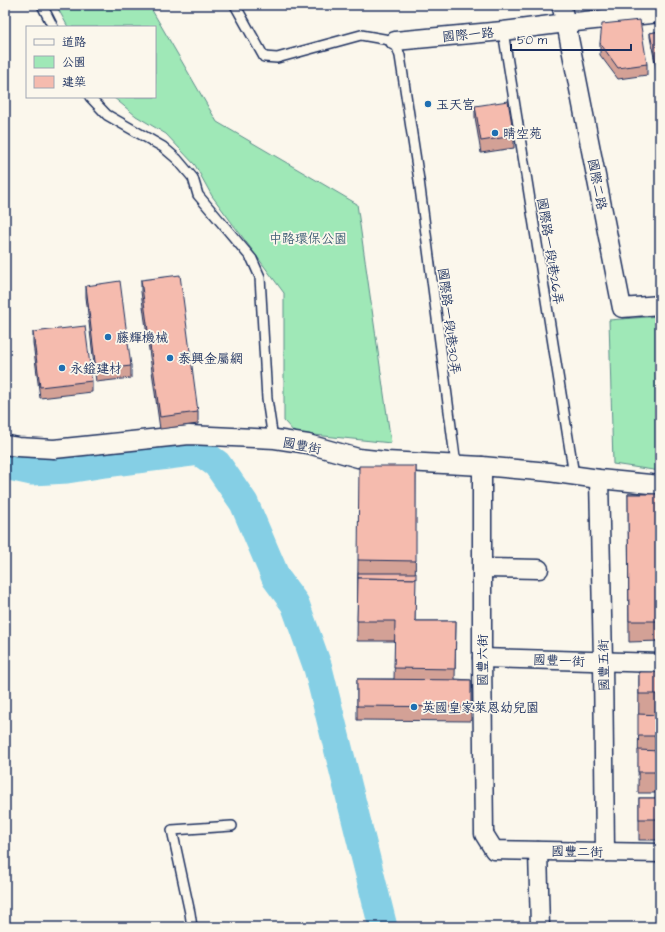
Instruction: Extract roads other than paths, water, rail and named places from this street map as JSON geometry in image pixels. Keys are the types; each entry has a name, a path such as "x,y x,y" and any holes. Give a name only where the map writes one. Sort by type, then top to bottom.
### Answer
{"street":[{"path":"561,5 566,22"},
{"name":"國際一路","path":"395,40 503,31 566,22 660,13"},
{"name":"國際二路","path":"566,22 622,308 660,305"},
{"name":"國豐街","path":"5,446 54,449 189,435 274,440 308,444 358,458 482,466 660,485"},
{"name":"國豐六街","path":"482,466 484,834 494,850"},
{"name":"國豐五街","path":"599,479 605,852"},
{"path":"482,568 539,569"},
{"name":"國豐一街","path":"482,658 660,663"},
{"name":"國豐二街","path":"494,850 660,853"},
{"path":"538,851 540,927"}],"lane":[{"path":"42,5 52,26"},
{"path":"235,5 264,57 277,58 361,35 395,40"},
{"name":"國際路一段1巷26弄","path":"503,31 574,475"},
{"name":"國際路一段1巷30弄","path":"395,40 400,56 419,180 456,465"},
{"path":"91,98 107,115 163,147 177,159 193,178 198,196 252,258 260,277 267,399 274,440"},
{"path":"192,927 172,830 232,826"}],"waterway":[{"path":"5,465 32,471 67,469 199,451 217,464 244,503 276,578 295,604 318,668 383,927"}],"place":[{"name":"玉天宮","path":"428,104"},
{"name":"晴空苑","path":"495,133"},
{"name":"藤輝機械","path":"108,337"},
{"name":"泰興金屬網","path":"170,358"},
{"name":"永鎰建材","path":"62,368"},
{"name":"英國皇家萊恩幼兒園","path":"414,707"}],"park label":[{"name":"中路環保公園","path":"308,238"}]}
